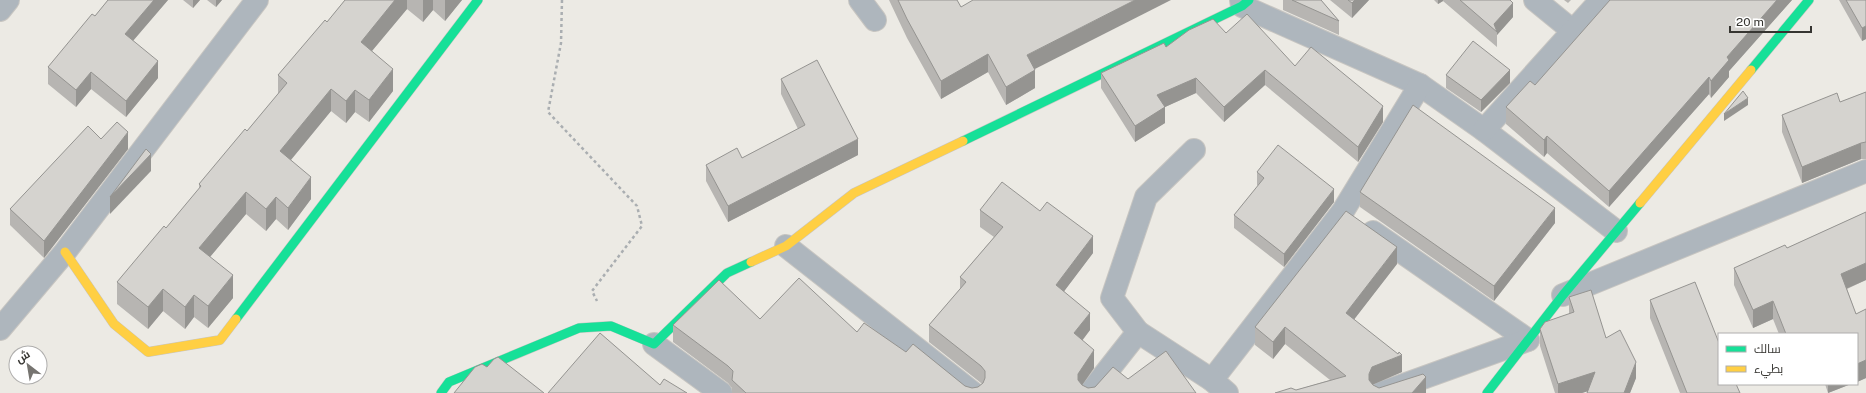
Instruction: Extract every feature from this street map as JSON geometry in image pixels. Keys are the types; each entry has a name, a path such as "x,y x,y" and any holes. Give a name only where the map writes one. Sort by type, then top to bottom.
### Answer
{"street":[{"path":"0,10 8,0"},
{"path":"0,329 65,252 257,0"},
{"path":"65,252 114,324 148,352 220,340 478,0"},
{"path":"860,0 875,20"},
{"path":"1535,0 1573,31"},
{"path":"1484,130 1601,0"},
{"path":"1487,393 1563,295 1809,0"},
{"path":"654,344 687,310 727,273 786,246 854,193 1244,2 1420,85 1484,130 1616,231"},
{"path":"1194,150 1146,197 1112,298 1138,332 1219,386 1343,211 1420,85"},
{"path":"1563,295 1866,171"},
{"path":"1343,211 1528,340"},
{"path":"786,246 973,393"},
{"path":"441,393 449,382 579,328 611,326 654,344 721,393"},
{"path":"1090,393 1138,332"},
{"path":"1381,393 1528,340"}],"path":[{"path":"562,0 561,43 548,112 637,206 642,226 592,291 611,326"}],"building":[{"path":"108,0 154,0 125,34 158,61 126,101 91,72 76,90 48,67 92,14 95,16"},
{"path":"345,0 395,0 361,42 393,69 369,100 355,90 346,101 331,89 280,151 311,177 288,208 276,197 266,209 246,192 199,248 233,275 208,306 194,295 185,307 163,289 148,307 117,282 164,226 166,228 201,186 199,184 245,129 247,131 287,83 278,75 325,20 327,22"},
{"path":"898,0 957,0 961,7 973,0 1135,0 1027,55 1035,70 1006,87 988,54 941,81"},
{"path":"1292,0 1321,0 1339,21"},
{"path":"1348,0 1355,0 1352,3"},
{"path":"1460,0 1510,0 1513,3 1494,24 1497,32"},
{"path":"1610,0 1777,0 1727,57 1729,60 1711,81 1709,77 1609,191 1547,136 1544,140 1506,107 1530,81 1535,85"},
{"path":"1846,0 1866,0 1866,26 1862,28"},
{"path":"1247,14 1295,66 1311,47 1383,106 1358,147 1265,70 1224,107 1196,78 1157,95 1165,107 1135,126 1101,73 1164,43 1166,47 1189,30 1213,19 1226,33"},
{"path":"1473,41 1510,70 1481,100 1446,75"},
{"path":"817,60 858,139 728,206 706,165 737,148 742,158 805,125 781,79"},
{"path":"1743,91 1748,98 1724,114"},
{"path":"1866,92 1866,142 1802,167 1782,115 1837,93 1840,102"},
{"path":"1413,105 1555,208 1494,286 1360,192"},
{"path":"117,122 128,132 44,241 10,209 88,126 101,139"},
{"path":"1278,145 1334,189 1284,254 1234,215 1264,178 1257,172"},
{"path":"146,149 151,154 110,197"},
{"path":"1002,182 1040,211 1047,202 1093,236 1056,285 1090,313 1074,333 1094,350 1078,374 1078,380 1082,385 1088,388 1095,387 1113,367 1128,379 1166,351 1196,393 746,393 732,380 733,371 728,366 673,325 719,280 760,319 799,278 857,332 864,323 906,352 913,344 965,386 972,388 978,387 983,383 985,371 981,366 929,325 966,282 960,277 1003,227 980,210"},
{"path":"1346,211 1397,247 1346,313 1398,354 1399,352 1402,355 1372,367 1369,374 1369,380 1373,385 1379,388 1423,374 1426,377 1412,393 1275,393 1291,388 1296,390 1346,376 1285,327 1273,342 1255,327"},
{"path":"1866,212 1866,263 1841,274 1856,314 1866,309 1866,360 1858,364 1858,333 1786,333 1773,301 1753,310 1734,268 1785,245 1787,248"},
{"path":"1695,282 1718,340 1718,385 1736,385 1740,393 1687,393 1650,300"},
{"path":"1591,290 1606,338 1620,330 1636,362 1624,393 1587,393 1595,372 1558,384 1540,329 1545,322 1574,312 1569,297"},
{"path":"600,333 660,385 664,379 687,393 548,393"},
{"path":"498,357 544,393 454,393 475,367 482,364 487,367 494,359"}],"traffic: fast":[{"path":"236,319 478,0"},
{"path":"963,141 1242,6 1249,0"},
{"path":"1751,70 1809,0"},
{"path":"1487,393 1563,295 1640,203"},
{"path":"441,393 449,382 579,328 611,326 654,344 727,273 751,262"}],"traffic: slow":[{"path":"1640,203 1751,70"},
{"path":"751,262 786,246 854,193 963,141"},
{"path":"65,252 114,324 148,352 220,340 236,319"}]}
